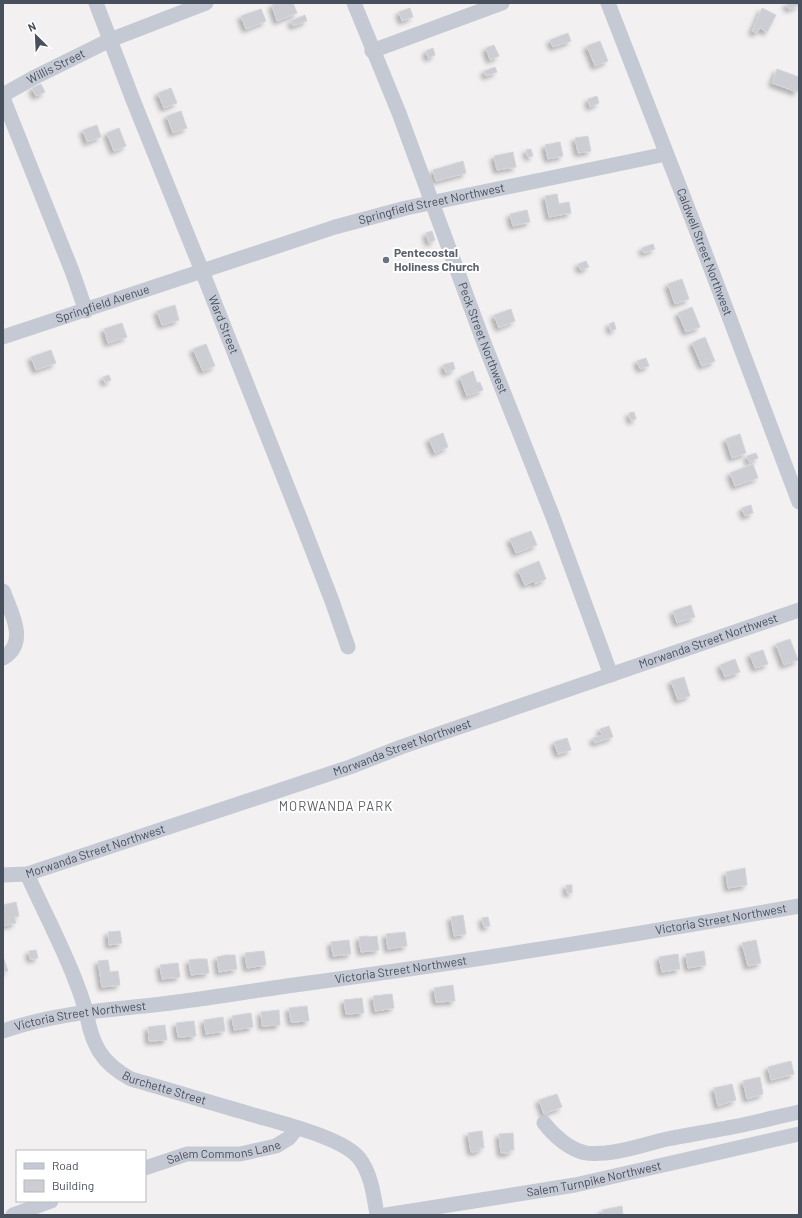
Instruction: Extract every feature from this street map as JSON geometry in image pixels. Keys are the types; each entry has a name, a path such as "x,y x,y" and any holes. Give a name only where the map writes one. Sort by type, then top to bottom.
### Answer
{"street":[{"name":"Ward Street","path":"96,3 135,107 306,532 348,647"},
{"name":"Willis Street","path":"3,95 33,78 110,40 206,3"},
{"name":"Peck Street Northwest","path":"354,3 398,113 611,675"},
{"path":"372,51 502,3"},
{"name":"Caldwell Street Northwest","path":"608,3 799,502"},
{"path":"3,98 86,310"},
{"name":"Springfield Street Northwest","path":"202,271 335,227 399,210 666,154"},
{"name":"Springfield Avenue","path":"3,337 202,271"},
{"path":"3,591 14,618 17,630 16,643 6,655"},
{"name":"Morwanda Street Northwest","path":"3,875 27,874 350,767 401,747 799,610"},
{"name":"Burchette Street","path":"27,874 71,968 86,1012 88,1026 93,1040 107,1061 120,1073 131,1078 297,1128 344,1146 351,1150 359,1158 365,1168 370,1182 377,1215"},
{"name":"Victoria Street Northwest","path":"3,1031 50,1017 163,1004 452,963 634,935 799,906"},
{"path":"544,1123 562,1140 577,1150 594,1154 618,1152 672,1138 729,1128 799,1112"},
{"name":"Salem Commons Lane","path":"146,1168 187,1154 240,1154 269,1148 280,1144 289,1138 297,1128"},
{"name":"Salem Turnpike Northwest","path":"386,1215 576,1184 799,1134"},
{"path":"13,1215 48,1202"}],"building":[{"path":"277,3 293,3 297,13 277,21 272,5"},
{"path":"786,3 799,3 799,5 789,9"},
{"path":"410,8 413,17 402,21 399,12"},
{"path":"762,8 776,15 767,32 760,28 757,33 752,31"},
{"path":"261,9 266,21 246,29 241,16"},
{"path":"305,15 307,21 293,26 291,21"},
{"path":"568,33 571,41 553,47 550,40"},
{"path":"600,41 608,61 595,66 587,46"},
{"path":"494,45 499,56 490,60 486,48"},
{"path":"433,48 435,55 428,58 426,51"},
{"path":"495,67 497,72 486,76 484,71"},
{"path":"777,69 799,77 797,92 772,83"},
{"path":"41,84 45,92 36,96 32,88"},
{"path":"171,88 177,103 164,108 158,93"},
{"path":"597,96 599,103 590,107 588,99"},
{"path":"181,111 187,128 173,133 167,116"},
{"path":"97,125 101,137 87,142 83,130"},
{"path":"119,128 126,146 114,151 107,133"},
{"path":"588,136 591,151 578,153 575,138"},
{"path":"560,142 563,156 548,159 545,145"},
{"path":"531,149 533,156 528,157 526,150"},
{"path":"513,152 516,167 497,170 494,156"},
{"path":"463,161 466,173 436,181 433,170"},
{"path":"557,194 559,204 569,202 571,213 549,217 545,196"},
{"path":"527,210 530,222 513,226 510,214"},
{"path":"432,231 435,240 429,243 426,233"},
{"path":"653,244 655,249 644,253 642,248"},
{"path":"586,261 589,267 581,270 578,264"},
{"path":"682,279 689,299 675,304 668,284"},
{"path":"175,305 179,320 162,325 157,311"},
{"path":"692,307 700,327 686,332 678,313"},
{"path":"511,309 515,321 499,328 494,315"},
{"path":"614,322 616,329 611,331 609,324"},
{"path":"122,323 127,337 108,343 104,329"},
{"path":"705,337 715,361 702,366 692,343"},
{"path":"206,344 215,366 203,371 193,349"},
{"path":"51,350 56,363 36,370 31,357"},
{"path":"646,358 649,366 640,369 637,361"},
{"path":"453,362 455,369 446,373 443,365"},
{"path":"473,371 477,383 480,382 483,390 467,396 460,377"},
{"path":"109,375 111,380 105,383 103,377"},
{"path":"634,412 636,419 631,421 629,413"},
{"path":"443,433 448,447 435,453 429,439"},
{"path":"740,434 746,453 732,458 726,439"},
{"path":"756,453 758,458 749,462 747,456"},
{"path":"753,464 758,478 735,486 730,473"},
{"path":"751,505 753,513 745,516 742,508"},
{"path":"531,531 537,545 516,553 510,539"},
{"path":"539,561 546,579 535,584 534,581 525,585 518,570"},
{"path":"691,605 695,617 677,623 673,611"},
{"path":"790,639 798,660 784,665 776,644"},
{"path":"763,650 768,664 755,668 750,654"},
{"path":"735,659 740,672 725,677 720,665"},
{"path":"684,677 690,696 678,700 671,681"},
{"path":"609,726 613,737 595,743 593,738 602,735 600,729"},
{"path":"567,738 571,750 558,754 554,742"},
{"path":"745,868 747,885 728,888 726,872"},
{"path":"566,885 572,885 572,893 567,893"},
{"path":"16,902 19,916 14,917 16,923 3,926 3,905"},
{"path":"463,915 466,934 454,936 451,917"},
{"path":"488,917 490,926 484,927 482,918"},
{"path":"120,931 122,943 109,945 108,932"},
{"path":"405,932 407,946 388,949 386,934"},
{"path":"377,936 379,950 361,952 359,937"},
{"path":"349,940 351,954 333,956 331,942"},
{"path":"756,940 761,963 748,966 742,943"},
{"path":"36,950 38,958 30,959 29,951"},
{"path":"264,951 266,965 247,968 245,953"},
{"path":"704,951 706,965 688,968 686,954"},
{"path":"678,954 680,969 662,972 659,957"},
{"path":"235,955 237,969 219,972 217,957"},
{"path":"4,959 8,971 3,972 3,960"},
{"path":"207,959 209,973 191,975 189,960"},
{"path":"108,960 110,972 118,971 120,985 102,987 98,961"},
{"path":"178,963 180,977 162,979 160,965"},
{"path":"453,985 455,1001 436,1002 434,988"},
{"path":"392,994 394,1008 375,1011 373,996"},
{"path":"362,998 364,1013 346,1014 344,1000"},
{"path":"307,1006 309,1021 291,1022 289,1008"},
{"path":"279,1010 280,1025 262,1026 261,1012"},
{"path":"251,1013 253,1027 234,1030 232,1016"},
{"path":"223,1017 225,1031 206,1034 204,1020"},
{"path":"194,1021 196,1036 178,1037 176,1023"},
{"path":"165,1025 167,1040 149,1041 148,1027"},
{"path":"791,1061 794,1074 771,1080 768,1067"},
{"path":"760,1077 763,1094 747,1099 743,1081"},
{"path":"732,1084 736,1100 718,1106 714,1088"},
{"path":"557,1094 562,1107 544,1114 539,1100"},
{"path":"482,1131 484,1148 479,1148 480,1151 471,1152 468,1133"},
{"path":"513,1133 514,1150 510,1150 510,1153 501,1153 499,1134"},
{"path":"622,1206 623,1215 603,1215 602,1210"}],"place":[{"name":"Pentecostal Holiness Church","path":"386,260"}],"district":[{"name":"MORWANDA PARK","path":"336,806"}]}
